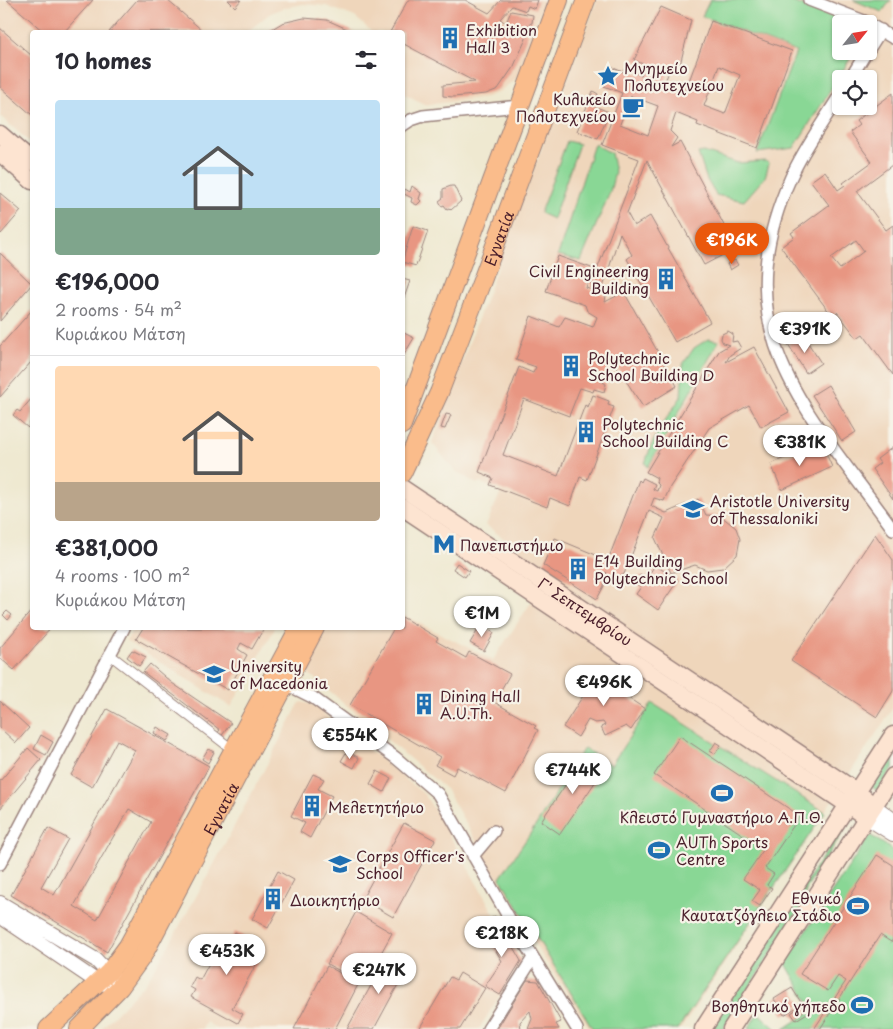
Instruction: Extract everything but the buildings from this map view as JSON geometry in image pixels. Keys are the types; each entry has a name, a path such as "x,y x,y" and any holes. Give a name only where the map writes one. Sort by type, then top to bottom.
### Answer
{"main road":[{"name":"Εγνατία","path":"405,417 559,0"},
{"name":"Εγνατία","path":"405,467 439,393 484,278 586,0"},
{"path":"0,134 30,160"},
{"path":"0,153 30,179"},
{"name":"Γ' Σεπτεμβρίου","path":"405,490 870,811"},
{"name":"Γ' Σεπτεμβρίου","path":"405,509 852,798"},
{"name":"Εγνατία","path":"48,1029 104,977 132,939 298,630"},
{"name":"Εγνατία","path":"79,1029 120,987 142,954 314,630"},
{"path":"703,1029 893,735"},
{"path":"731,1029 893,776"}],"street":[{"path":"809,0 881,30 893,38"},
{"path":"878,35 881,30"},
{"path":"405,124 423,116 519,106"},
{"path":"832,107 796,165 782,198 764,266 766,309 773,342 793,386 830,442 893,529"},
{"path":"0,864 123,630"},
{"path":"109,654 233,750"},
{"path":"284,684 324,706 396,758 433,789 445,804 533,958 578,1029"},
{"name":"Γ' Σεπτεμβρίου","path":"870,811 893,820"},
{"name":"Γ' Σεπτεμβρίου","path":"870,811 893,834"},
{"path":"473,856 494,831"},
{"path":"0,903 96,960 104,977"},
{"path":"0,916 120,987"},
{"path":"488,1029 533,958"}],"shaded area":[{"path":"0,0 544,0 517,77 497,93 486,97 426,105 405,94 405,30 370,30 355,17 326,6 303,4 280,9 269,14 249,30 30,30 30,142 0,116"},
{"name":"Aristotle University of Thessaloniki","path":"597,0 893,0 893,708 681,1029 590,1029 537,947 446,789 306,671 326,630 405,630 405,616 493,660 550,574 486,525 501,492 479,482 477,484 455,471 432,443"},
{"name":"University of Macedonia","path":"133,630 274,630 231,707 126,641"},
{"name":"Corps Officer's School","path":"302,702 313,705 424,794 521,961 479,1029 217,1029 206,1022 202,1029 101,1029 146,982 161,959 212,868 299,704"}],"green space":[{"path":"710,0 787,0 832,16 832,60 849,60 843,70 832,70 832,88 794,148 757,153 796,52 702,16"},
{"path":"853,0 891,0 882,12"},
{"path":"567,141 579,144 553,219 540,213"},
{"path":"594,144 611,153 615,172 610,192 581,261 558,255"},
{"path":"704,152 738,163 766,161 769,164 765,177 744,201 716,195 707,180 698,153"},
{"path":"708,339 719,341 648,467 645,463 651,446 662,425 681,397 683,364 694,348"},
{"name":"AUTh Sports Centre","path":"652,703 825,812 678,1029 593,1029 500,878 538,822 584,748 611,765"},
{"path":"893,746 893,768 878,791 868,784"},
{"path":"843,826 845,828 841,835 808,885 799,910 723,1029 710,1029"},
{"name":"Εθνικό Καυτατζόγλειο Στάδιο","path":"870,835 893,850 893,1029 784,1029 813,1010 785,962"},
{"path":"758,1013 776,1029 748,1029"}],"place":[{"name":"Exhibition Hall 3","path":"450,38"},
{"name":"Μνημείο Πολυτεχνείου","path":"608,76"},
{"name":"Κυλικείο Πολυτεχνείου","path":"633,107"},
{"name":"Civil Engineering Building","path":"666,279"},
{"name":"Polytechnic School Building D","path":"571,366"},
{"name":"Polytechnic School Building C","path":"586,432"},
{"name":"Aristotle University of Thessaloniki","path":"693,509"},
{"name":"Πανεπιστήμιο","path":"444,544"},
{"name":"E14 Building Polytechnic School","path":"578,569"},
{"name":"University of Macedonia","path":"214,674"},
{"name":"Dining Hall A.U.Th.","path":"424,704"},
{"name":"Κλειστό Γυμναστήριο Α.Π.Θ.","path":"722,793"},
{"name":"Μελετητήριο","path":"312,806"},
{"name":"AUTh Sports Centre","path":"659,850"},
{"name":"Corps Officer's School","path":"340,864"},
{"name":"Διοικητήριο","path":"273,899"},
{"name":"Εθνικό Καυτατζόγλειο Στάδιο","path":"858,906"},
{"name":"Βοηθητικό γήπεδο","path":"862,1005"}]}
